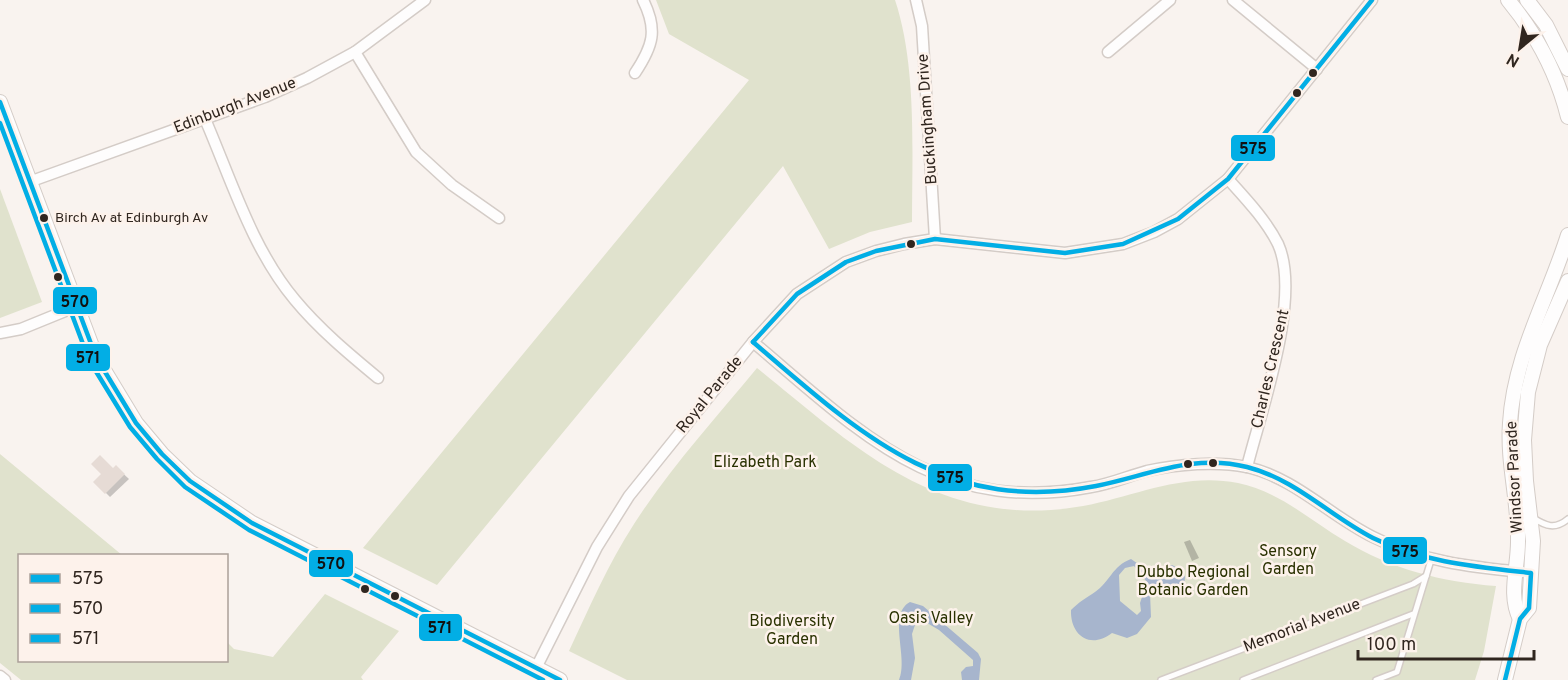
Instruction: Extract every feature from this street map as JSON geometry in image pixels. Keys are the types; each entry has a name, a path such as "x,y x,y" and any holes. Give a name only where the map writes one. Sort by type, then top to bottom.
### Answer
{"street":[{"name":"Edinburgh Avenue","path":"29,182 205,119 307,78 355,52 425,0"},
{"path":"635,73 649,53 653,30 643,0"},
{"name":"Buckingham Drive","path":"916,0 922,26 935,239"},
{"path":"1108,52 1170,0"},
{"path":"1233,0 1317,69"},
{"name":"Royal Parade","path":"536,668 597,547 629,496 753,342 797,294 846,262 876,251 935,239 1065,253 1096,250 1134,240 1178,219 1228,179 1372,0"},
{"path":"1508,0 1544,52 1555,75 1568,117"},
{"path":"1527,0 1546,25 1568,69"},
{"path":"355,52 416,152 452,185 499,218"},
{"path":"0,102 75,307 114,390 136,423 190,480 252,523 560,680"},
{"path":"205,119 261,249 294,298 327,335 378,378"},
{"name":"Charles Crescent","path":"1228,179 1258,213 1279,246 1287,286 1285,318 1247,467"},
{"name":"Windsor Parade","path":"1520,619 1513,606 1518,541 1510,424 1513,391 1529,331 1554,276 1568,235"},
{"name":"Windsor Parade","path":"1505,680 1520,619 1529,608 1532,518 1526,481 1524,440 1528,392 1540,345 1568,281"},
{"path":"0,333 21,329 75,307"},
{"path":"753,342 858,430 897,457 941,478 1004,491 1060,493 1114,483 1147,471 1182,466 1213,464 1247,467 1294,487 1372,537 1431,560 1531,573"},
{"path":"0,676 5,680"}],"lane":[{"path":"1532,518 1548,526 1561,526 1568,519"},
{"path":"1376,680 1397,672 1431,560"},
{"name":"Memorial Avenue","path":"1161,680 1413,584 1426,576"},
{"path":"1243,680 1413,614"}],"green space":[{"path":"656,0 895,0 907,53 910,81 912,222 870,232 829,249 783,166 437,585 363,548 749,80 669,34"},
{"path":"0,189 42,302 0,318"},
{"name":"Dubbo Regional Botanic Garden","path":"757,368 867,454 904,477 944,495 986,506 1032,511 1083,506 1179,483 1218,480 1238,483 1268,493 1345,541 1380,559 1437,577 1496,586 1484,651 1475,680 627,680 569,651 607,570 634,524 678,463"},
{"path":"0,454 121,554 18,554 18,662 228,662 228,643 234,649 273,657 325,594 399,631 361,677 363,680 21,680 0,663"}],"water":[{"path":"1131,559 1150,572 1172,565 1180,569 1185,577 1184,587 1175,589 1164,585 1150,593 1151,617 1137,634 1127,638 1112,633 1096,640 1083,637 1074,627 1071,610 1100,588 1125,562","holes":["1134,566 1147,582 1140,603 1141,611 1137,615 1120,601 1119,575 1125,568"]},
{"path":"910,602 923,606 978,653 981,659 979,680 962,680 961,672 966,667 973,666 973,660 939,630 922,620 916,622 912,634 915,658 911,680 899,680 902,660 900,616 903,608"}],"building":[{"path":"100,455 113,468 116,465 125,474 105,494 93,482 101,474 91,464"}],"transit line":[{"name":"575","path":"753,342 797,294 846,262 876,251 935,239 1065,253 1123,244 1178,219 1228,179 1372,0"},
{"name":"570","path":"0,102 96,357 136,423 162,454 190,481 252,523 560,680"},
{"name":"571","path":"0,123 89,360 130,427 157,459 185,487 249,530 543,680"},
{"name":"575","path":"753,342 830,407 868,435 908,459 949,477 994,489 1042,492 1096,486 1189,464 1227,463 1247,467 1281,480 1357,529 1410,553 1450,562 1531,573 1529,608 1520,619 1505,680"}],"place":[{"name":"Birch Av at Edinburgh Av","path":"44,218"}],"park label":[{"name":"Elizabeth Park","path":"765,463"},
{"name":"Sensory Garden","path":"1288,561"},
{"name":"Oasis Valley","path":"931,619"},
{"name":"Biodiversity Garden","path":"792,631"}]}
